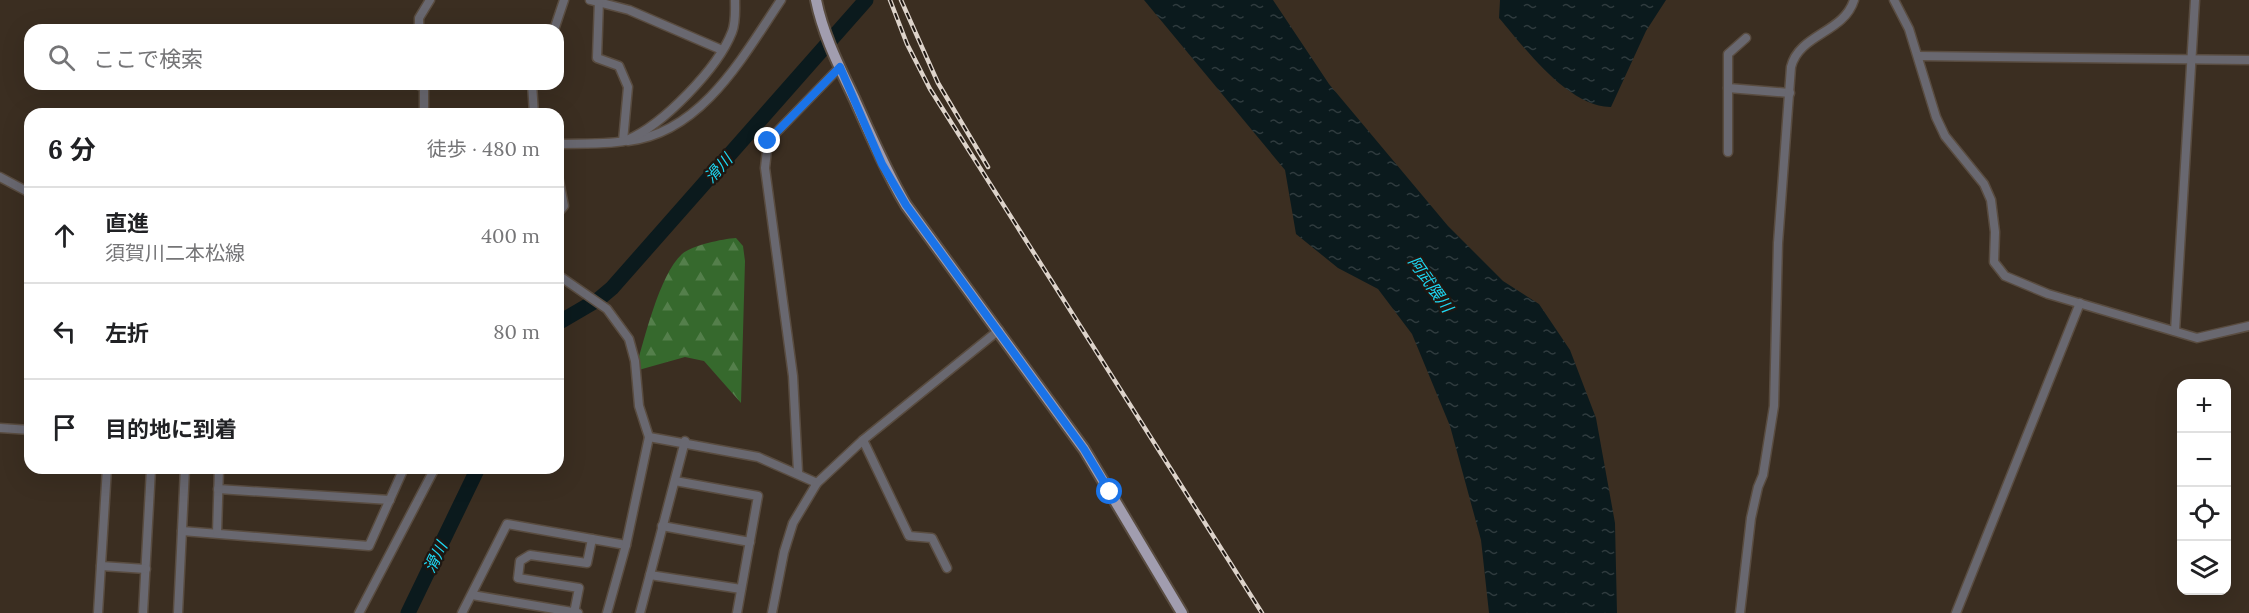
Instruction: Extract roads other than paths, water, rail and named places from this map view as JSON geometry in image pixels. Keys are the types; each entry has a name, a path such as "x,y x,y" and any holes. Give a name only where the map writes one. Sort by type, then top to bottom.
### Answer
{"main road":[{"path":"816,0 822,24 882,164 906,205 1084,449 1182,613"}],"street":[{"path":"419,24 419,18 430,0"},
{"path":"556,24 564,0"},
{"path":"625,141 659,119 703,78 732,31 735,0"},
{"path":"564,144 648,139 688,117 748,52 781,0"},
{"path":"1740,613 1752,518 1758,487 1763,475 1774,406 1778,243 1790,72 1795,57 1803,46 1845,17 1854,0"},
{"path":"1894,0 1909,29 1936,117 1945,136 1984,184 1990,200 1995,232 1994,262 1997,267 2012,280 2175,331 2203,337 2249,326"},
{"path":"2175,331 2195,0"},
{"path":"625,141 628,87 619,66 597,58 596,1 628,10 722,50"},
{"path":"1728,152 1728,51 1746,38"},
{"path":"1918,56 2249,60"},
{"path":"798,472 794,376 765,168 766,150 768,141 839,64"},
{"path":"1728,88 1790,93"},
{"path":"424,90 424,108"},
{"path":"532,90 534,108"},
{"path":"0,177 24,190"},
{"path":"564,279 601,303 619,322 629,339 639,406 649,437 626,545 607,613"},
{"path":"1956,613 2080,303"},
{"path":"772,613 784,552 793,522 817,483 862,440 999,330"},
{"path":"0,428 24,430"},
{"path":"649,437 685,441 758,457 798,472 817,483"},
{"path":"862,440 909,536 932,538 947,568"},
{"path":"640,613 685,441"},
{"path":"98,613 106,474"},
{"path":"143,613 151,474"},
{"path":"178,613 185,474"},
{"path":"217,533 219,474"},
{"path":"182,531 369,546 401,474"},
{"path":"359,613 432,474"},
{"path":"675,481 758,496 737,613"},
{"path":"218,489 390,500"},
{"path":"462,613 507,524 626,545"},
{"path":"663,526 750,542"},
{"path":"472,595 576,613 579,588 518,578 520,561 530,555 587,563 592,539"},
{"path":"101,566 146,569"},
{"path":"650,575 741,589"}],"water":[{"name":"阿武隈川","path":"1144,0 1273,0 1329,84 1448,226 1503,281 1539,304 1570,350 1596,418 1615,523 1617,613 1489,613 1481,540 1450,426 1412,334 1378,289 1338,268 1296,234 1285,170"},
{"path":"1500,0 1666,0 1646,31 1611,107 1595,105 1579,98 1549,74 1499,18"}],"waterway":[{"name":"滑川","path":"564,319 599,299 612,288 866,0"},
{"name":"滑川","path":"408,613 475,474"}],"railway":[{"path":"890,0 907,44 930,89 1262,613"},
{"path":"901,0 938,83 988,167"}]}
